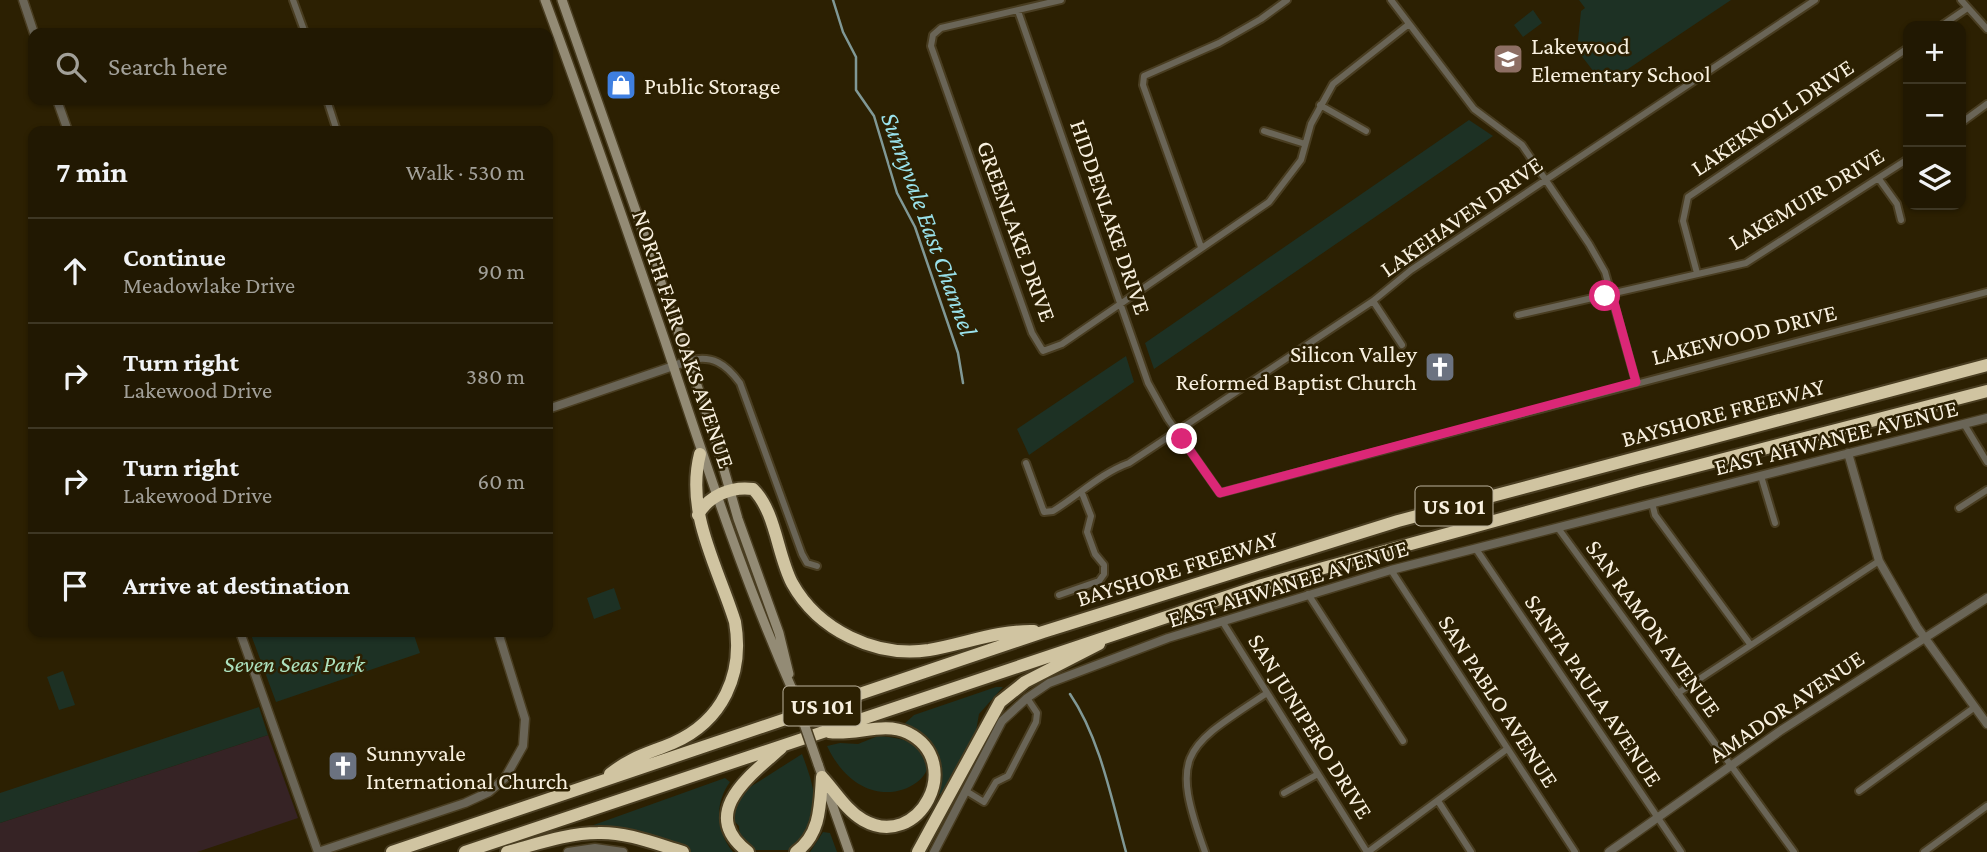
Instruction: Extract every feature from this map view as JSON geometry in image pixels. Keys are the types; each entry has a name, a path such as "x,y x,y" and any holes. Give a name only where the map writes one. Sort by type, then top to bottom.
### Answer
{"highway":[{"name":"BAYSHORE FREEWAY","path":"392,852 1043,632 1398,521 1987,365"},
{"name":"BAYSHORE FREEWAY","path":"465,852 1125,629 1348,559 1987,391"},
{"path":"601,781 632,757 673,743 705,723 719,707 735,675 738,639 735,622 698,515 695,498 700,454"},
{"path":"698,515 704,505 724,494 742,487 753,489 759,495 793,583 816,614 846,636 878,647 909,651 946,647 1012,631 1043,632"},
{"path":"918,852 1000,702 1025,682 1125,629"},
{"path":"820,771 855,815 882,827 899,825 917,816 930,802 935,780 930,756 909,734 887,729 847,735 824,731"},
{"path":"748,852 737,842 730,828 731,797 744,778 784,745"},
{"path":"796,852 808,841 817,825 820,771"},
{"path":"507,852 563,837 600,832 618,834 683,852"}],"main road":[{"name":"NORTH FAIR OAKS AVENUE","path":"545,0 700,454 724,494"},
{"name":"NORTH FAIR OAKS AVENUE","path":"562,0 688,361 724,494 779,633 792,689 849,852"}],"street":[{"path":"24,0 32,28"},
{"path":"293,0 303,28"},
{"path":"1018,11 1061,0"},
{"path":"1201,247 1143,85 1144,76 1219,43 1261,19 1287,0"},
{"path":"1391,0 1468,103 1522,145 1600,262 1636,382"},
{"name":"LAKEHAVEN DRIVE","path":"1082,493 1099,481 1106,471 1129,463 1373,301 1411,270 1815,0"},
{"path":"1961,0 1966,9 1987,29"},
{"path":"1948,21 1966,9"},
{"name":"GREENLAKE DRIVE","path":"1018,11 941,28 933,35 931,46 1037,344 1043,351 1052,350 1122,302"},
{"name":"HIDDENLAKE DRIVE","path":"1018,11 1122,302 1148,383 1176,431"},
{"path":"1122,302 1269,202 1292,175 1320,105 1334,84 1409,24"},
{"name":"LAKEKNOLL DRIVE","path":"1697,273 1683,221 1688,197 1903,51"},
{"path":"1966,119 1987,104"},
{"path":"59,105 66,126"},
{"path":"329,105 335,126"},
{"path":"1320,105 1366,131"},
{"path":"1264,131 1305,144"},
{"name":"LAKEMUIR DRIVE","path":"1518,315 1746,263 1903,163"},
{"path":"1880,179 1898,204 1901,220"},
{"name":"LAKEWOOD DRIVE","path":"1176,431 1220,493 1987,292"},
{"path":"1373,301 1402,345"},
{"path":"553,408 688,361 713,359 725,365 740,383 802,554 807,563 817,566"},
{"name":"EAST AHWANEE AVENUE","path":"934,852 1002,721 1027,698 1049,683 1222,621 1391,570 1987,418"},
{"path":"1964,424 1987,462"},
{"path":"1848,453 1879,561 1924,637 1987,724"},
{"path":"1026,463 1044,512 1053,511 1082,493 1091,516 1087,532 1095,554 1104,565 1104,574 1099,581 1059,595"},
{"path":"1760,476 1775,523"},
{"path":"1959,508 1987,490"},
{"path":"1652,503 1656,515 1750,644"},
{"name":"SAN RAMON AVENUE","path":"1558,528 1794,852"},
{"name":"SANTA PAULA AVENUE","path":"1476,549 1681,852"},
{"path":"1678,693 1879,561"},
{"name":"SAN PABLO AVENUE","path":"1391,570 1575,852"},
{"path":"1308,594 1403,741"},
{"name":"AMADOR AVENUE","path":"1609,852 1731,766 1987,598"},
{"name":"SAN JUNIPERO DRIVE","path":"1222,621 1367,852"},
{"path":"242,637 318,852 465,803 489,792 505,778 523,746 525,719 500,637"},
{"path":"1205,852 1185,787 1188,764 1194,748 1208,732 1267,693"},
{"path":"966,791 984,802 996,782 1008,776 1036,722 1037,713 1027,698"},
{"path":"1859,791 1975,707"},
{"path":"1367,852 1507,750"},
{"path":"1284,793 1318,774"},
{"path":"1438,801 1471,852"},
{"path":"1924,852 1987,806"},
{"path":"568,852 595,848 623,852"}],"shaded area":[{"path":"268,735 298,818 197,852 0,852 0,823"}],"green space":[{"path":"1579,0 1731,0 1604,85 1577,50 1581,11 1585,8"},
{"path":"1533,10 1542,23 1523,37 1514,25"},
{"path":"1469,120 1493,136 1154,369 1145,343"},
{"path":"1126,356 1134,382 1029,455 1017,429"},
{"path":"614,588 621,609 594,619 587,598"},
{"name":"Seven Seas Park","path":"252,637 415,637 420,653 276,702"},
{"path":"63,671 75,705 59,710 47,677"},
{"path":"996,687 1003,687 979,714 976,731 943,795 939,794 940,774 902,726 914,715"},
{"path":"259,707 268,735 0,823 0,793"},
{"path":"878,736 911,743 927,755 927,770 916,783 896,791 873,790 849,776 827,746 840,743 858,744"},
{"path":"802,754 811,781 814,803 810,825 804,837 795,850 753,850 740,840 739,826 732,819 739,794"},
{"path":"725,778 730,782 721,799 719,817 723,835 733,852 690,852 588,827"},
{"path":"823,832 830,833 837,852 810,852"}],"waterway":[{"name":"Sunnyvale East Channel","path":"833,0 843,32 856,57 856,90 874,116 897,193 915,227 958,353 963,383"},
{"name":"Sunnyvale East Channel","path":"1070,694 1097,750 1126,852"}],"place":[{"name":"Lakewood Elementary School","path":"1508,59"},
{"name":"Public Storage","path":"621,85"},
{"name":"Silicon Valley Reformed Baptist Church","path":"1440,367"},
{"name":"Sunnyvale International Church","path":"343,766"}],"route":[{"path":"1182,439 1220,493 1636,382 1612,295 1605,296"}]}
